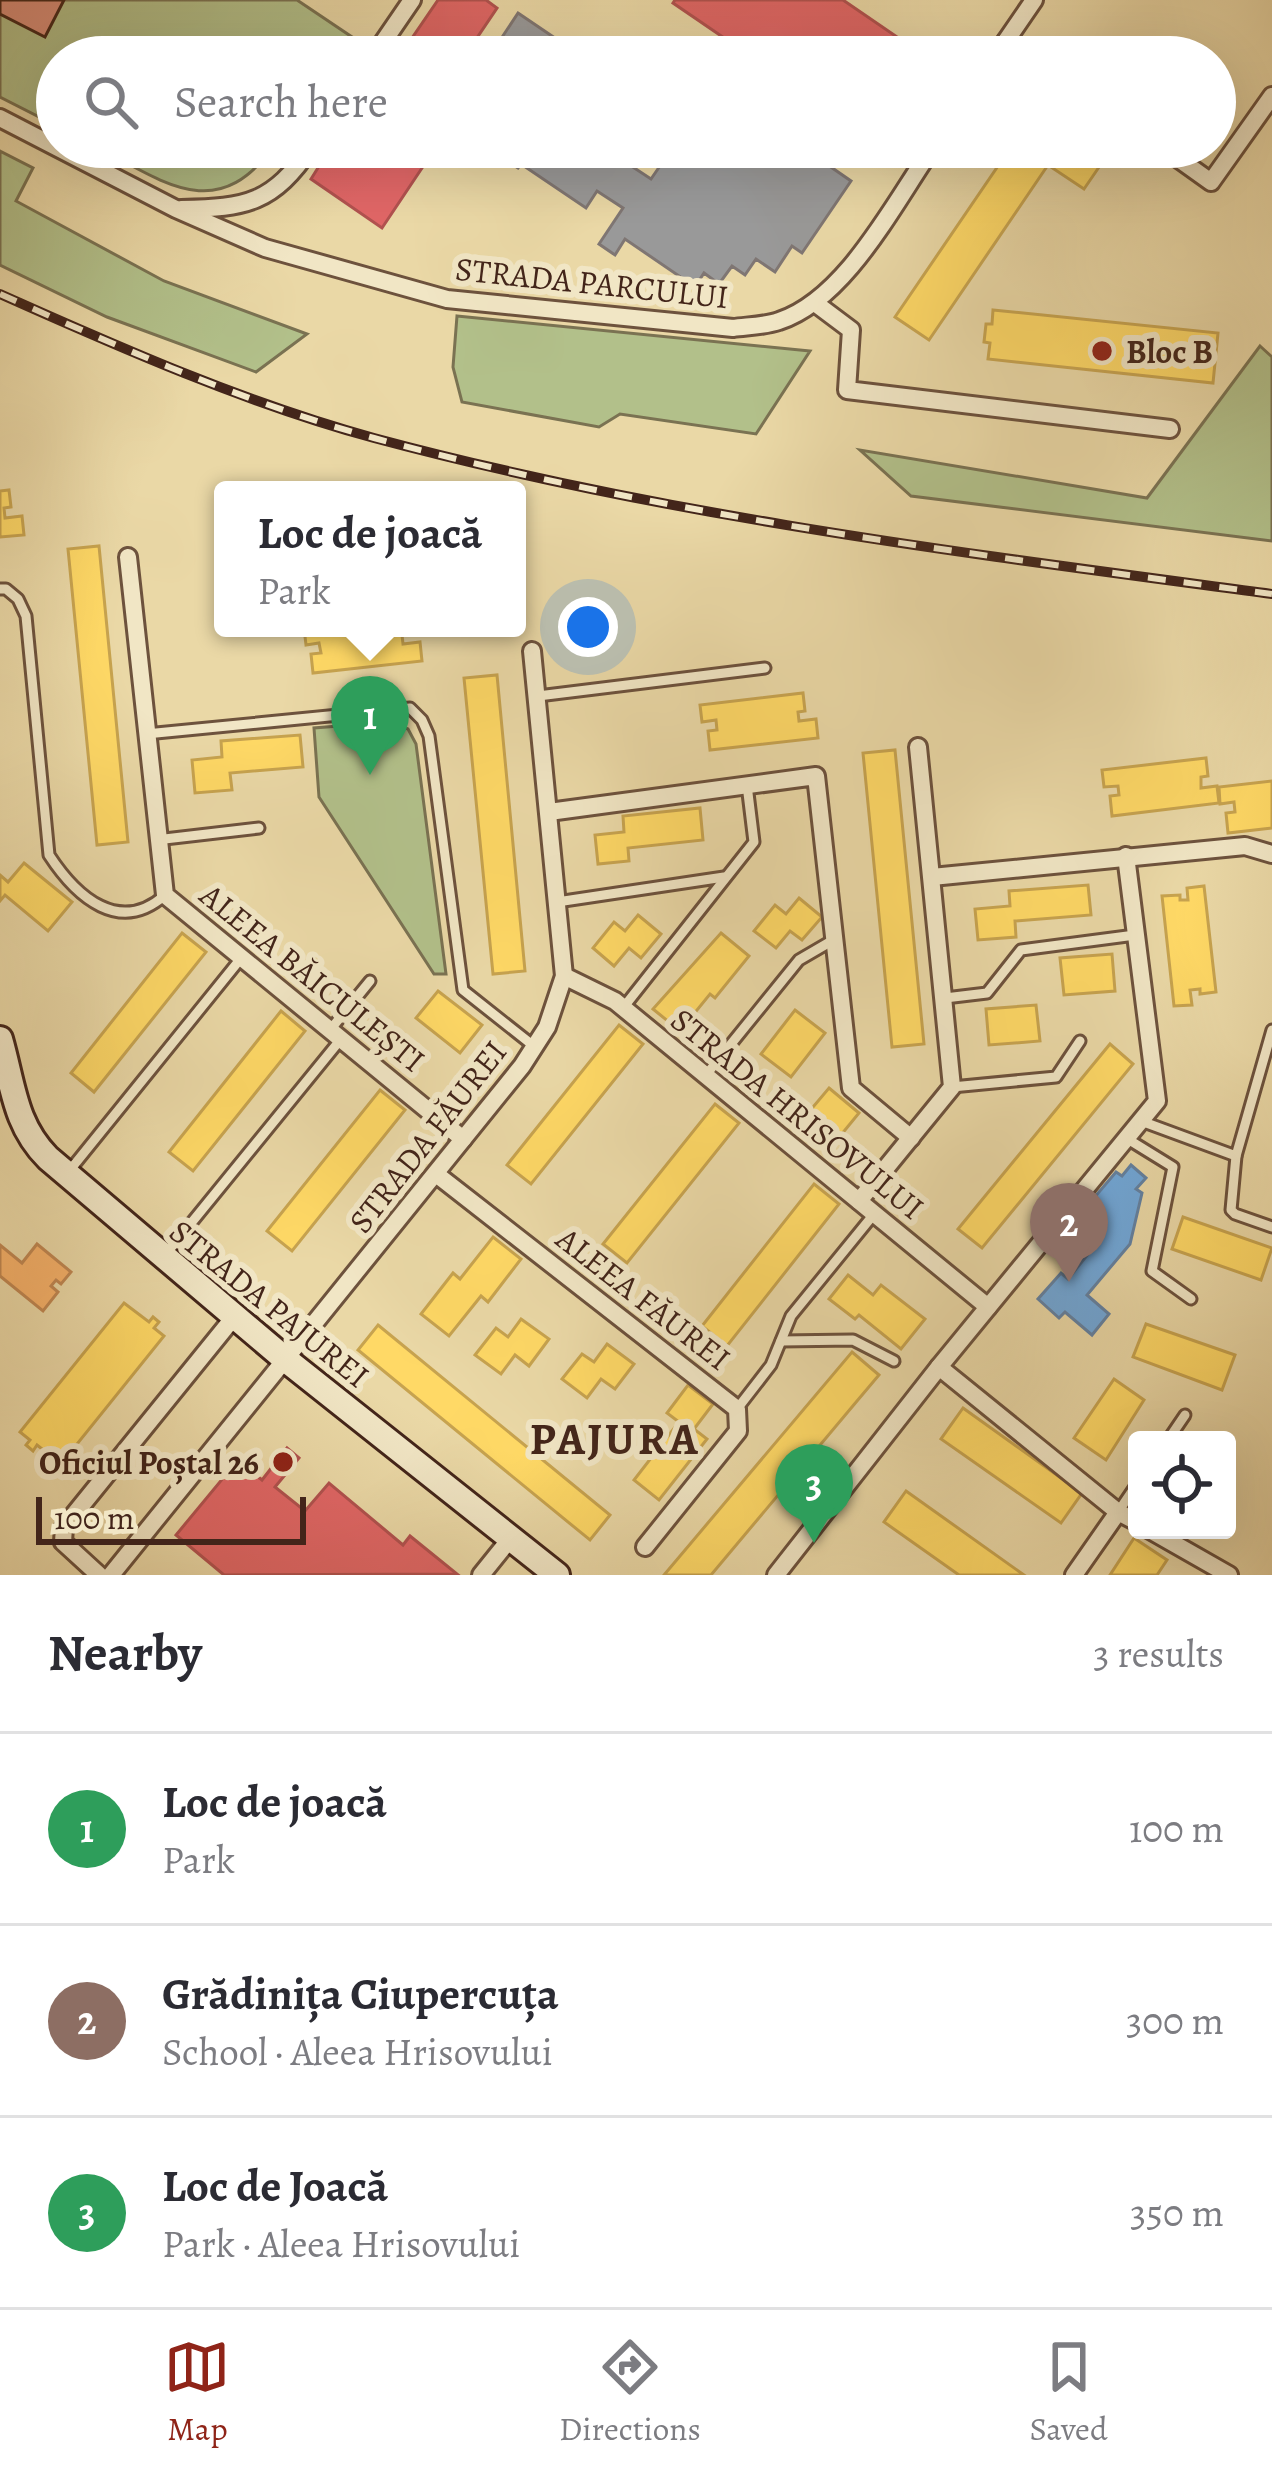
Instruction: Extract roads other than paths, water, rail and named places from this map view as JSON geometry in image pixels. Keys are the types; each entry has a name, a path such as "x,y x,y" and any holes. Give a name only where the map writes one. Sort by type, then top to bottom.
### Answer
{"street":[{"path":"387,36 412,0"},
{"path":"1009,36 1034,0"},
{"path":"1236,146 1272,96"},
{"name":"STRADA PARCULUI","path":"0,118 36,137"},
{"name":"STRADA PARCULUI","path":"97,168 265,248 447,299 733,328 778,322 815,303 856,259 919,168"},
{"path":"176,209 235,206 268,195 297,168"},
{"path":"1191,168 1210,182 1220,168"},
{"path":"815,303 851,330 847,390 1170,429"},
{"name":"ALEEA BĂICULEȘTI","path":"128,557 165,895 464,1139"},
{"name":"STRADA FĂUREI","path":"111,1575 464,1139 535,1047 554,1011 564,976 532,651"},
{"path":"860,1201 952,1087 918,747"},
{"path":"549,812 816,776 851,1088 911,1138"},
{"path":"932,877 1245,846 1272,854"},
{"path":"776,1575 1156,1101 1126,856"},
{"name":"STRADA HRISOVULUI","path":"564,976 623,1008 988,1307"},
{"name":"STRADA PAJUREI","path":"1,1048 25,1130 66,1174 285,1359 557,1575"},
{"name":"ALEEA FĂUREI","path":"436,1174 737,1409 738,1431 645,1547"},
{"path":"99,1575 63,1541 64,1527 234,1317"},
{"path":"939,1367 1128,1517"},
{"path":"1074,1575 1118,1512"},
{"path":"481,1575 510,1539"},
{"path":"1166,1539 1229,1575"}],"lane":[{"path":"0,590 18,599 26,616 49,856 95,904 120,914 146,912 165,895"},
{"path":"538,696 765,668"},
{"path":"146,734 410,708 429,736 463,990 535,1047"},
{"path":"623,1008 754,842 747,785"},
{"path":"156,840 259,828"},
{"path":"557,902 726,877"},
{"path":"945,998 987,993 1021,950 1135,935"},
{"path":"706,1075 800,960 835,939"},
{"path":"66,1174 242,957"},
{"path":"163,1258 336,1035 370,981"},
{"path":"1272,1030 1236,1156 1231,1210 1272,1227"},
{"path":"952,1087 1056,1077 1080,1041"},
{"path":"1141,1121 1236,1156"},
{"path":"1126,1138 1173,1166 1151,1271 1191,1299"},
{"path":"737,1409 771,1365 791,1316 874,1214"},
{"path":"781,1341 853,1340 894,1361"},
{"path":"1174,1431 1186,1415"},
{"path":"1118,1512 1128,1497"}],"railway":[{"path":"0,294 231,391 374,438 485,466 821,531 1272,594"}],"place":[{"name":"Bloc B","path":"1102,351"},
{"name":"Loc de joacă","path":"370,775"},
{"name":"Grădinița Ciupercuța","path":"1069,1282"},
{"name":"Oficiul Poștal 26","path":"283,1462"},
{"name":"Loc de Joacă","path":"814,1543"}],"district":[{"name":"PAJURA","path":"615,1438"}]}
